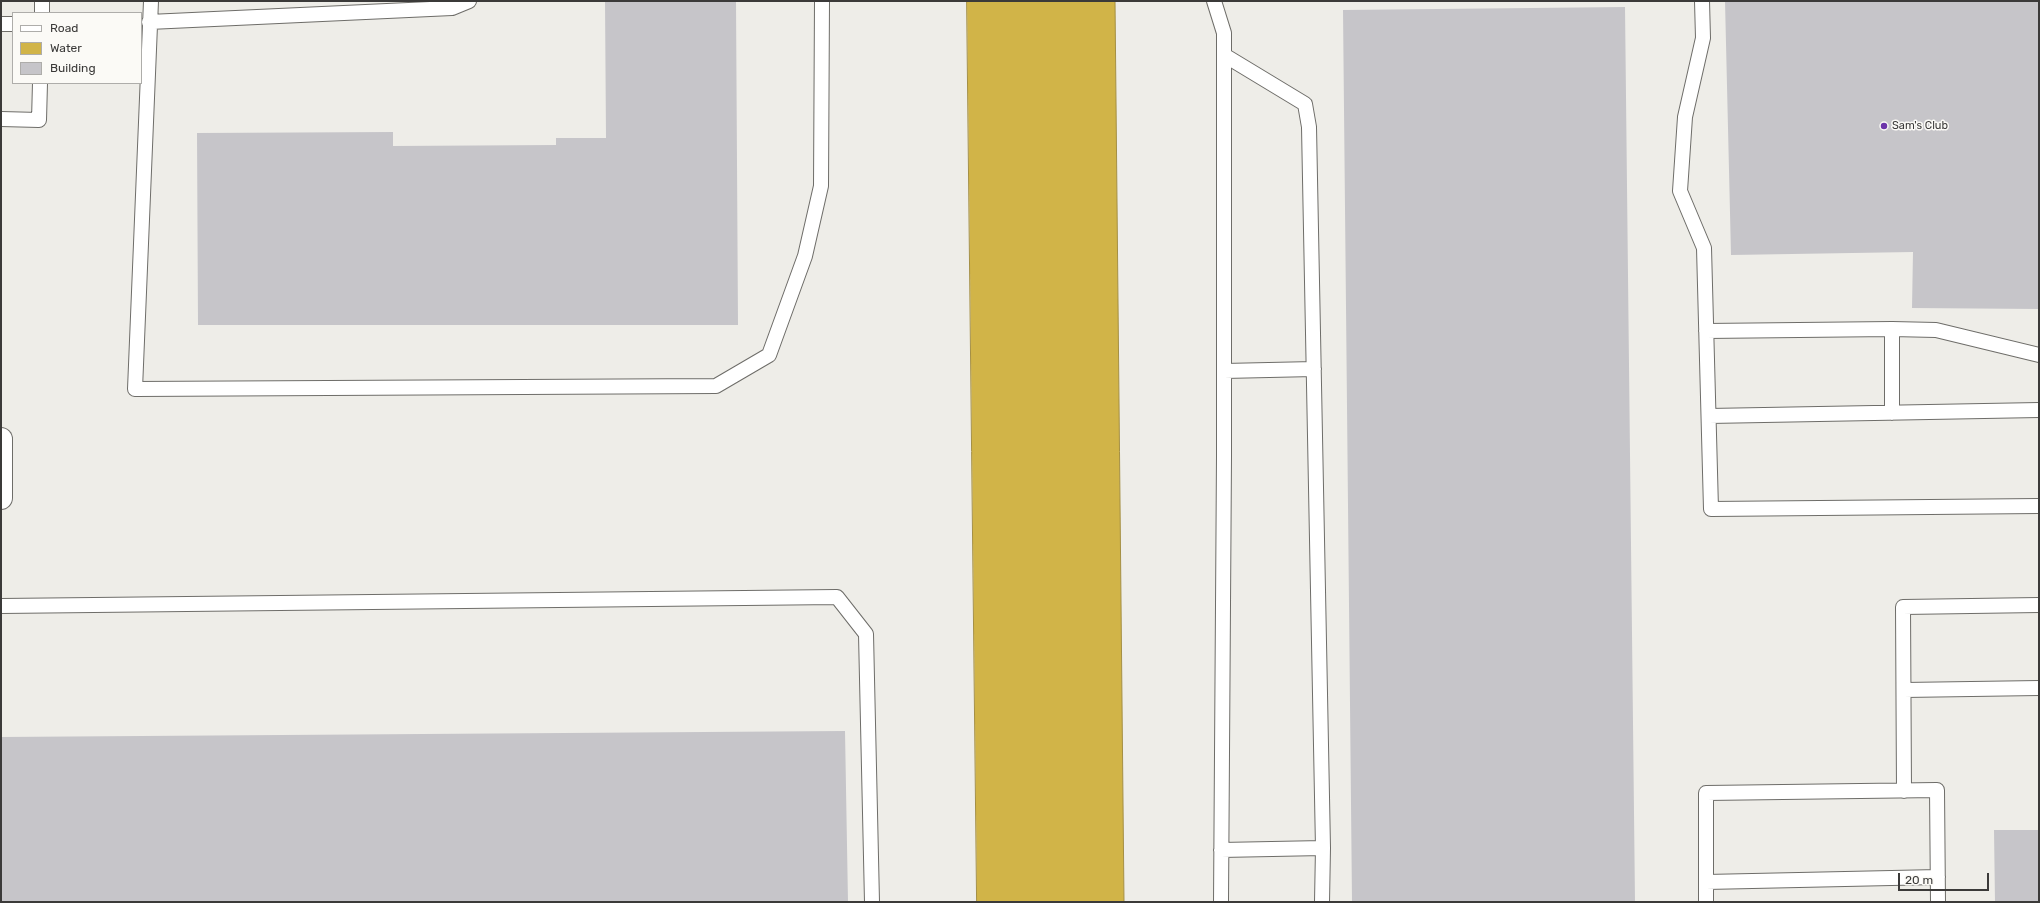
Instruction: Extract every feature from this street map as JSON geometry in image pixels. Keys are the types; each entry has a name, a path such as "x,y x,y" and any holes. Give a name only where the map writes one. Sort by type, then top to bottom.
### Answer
{"street":[{"path":"1,439 1,498"}],"lane":[{"path":"42,1 42,12"},
{"path":"151,1 135,389 716,386 769,355 805,256 821,186 822,1"},
{"path":"149,22 452,8 469,1"},
{"path":"1214,1 1224,33 1221,902"},
{"path":"1702,1 1703,38 1685,117 1680,191 1704,248 1711,509 2039,506"},
{"path":"1,24 12,24"},
{"path":"1224,54 1305,104 1309,127 1323,848 1322,902"},
{"path":"1,119 39,120 40,84"},
{"path":"1892,329 1892,413"},
{"path":"1706,331 1936,330 2039,355"},
{"path":"1224,371 1314,369"},
{"path":"1709,416 2039,410"},
{"path":"1,606 837,597 866,634 872,902"},
{"path":"1904,791 1903,607 2039,605"},
{"path":"1904,690 2039,688"},
{"path":"1706,902 1706,793 1937,790 1938,902"},
{"path":"1221,850 1323,848"},
{"path":"1706,882 1938,877"}],"water":[{"path":"967,1 1115,1 1124,902 977,902"}],"building":[{"path":"605,1 736,1 738,325 198,325 197,133 393,132 393,146 556,145 556,138 606,138"},
{"name":"Sam's Club","path":"1725,1 2039,1 2039,309 1912,308 1913,252 1731,255"},
{"path":"1625,7 1635,902 1352,902 1343,10"},
{"path":"845,731 848,902 1,902 1,737"},
{"path":"1994,830 2039,830 2039,902 1995,902"}],"place":[{"name":"Sam's Club","path":"1884,126"}]}
